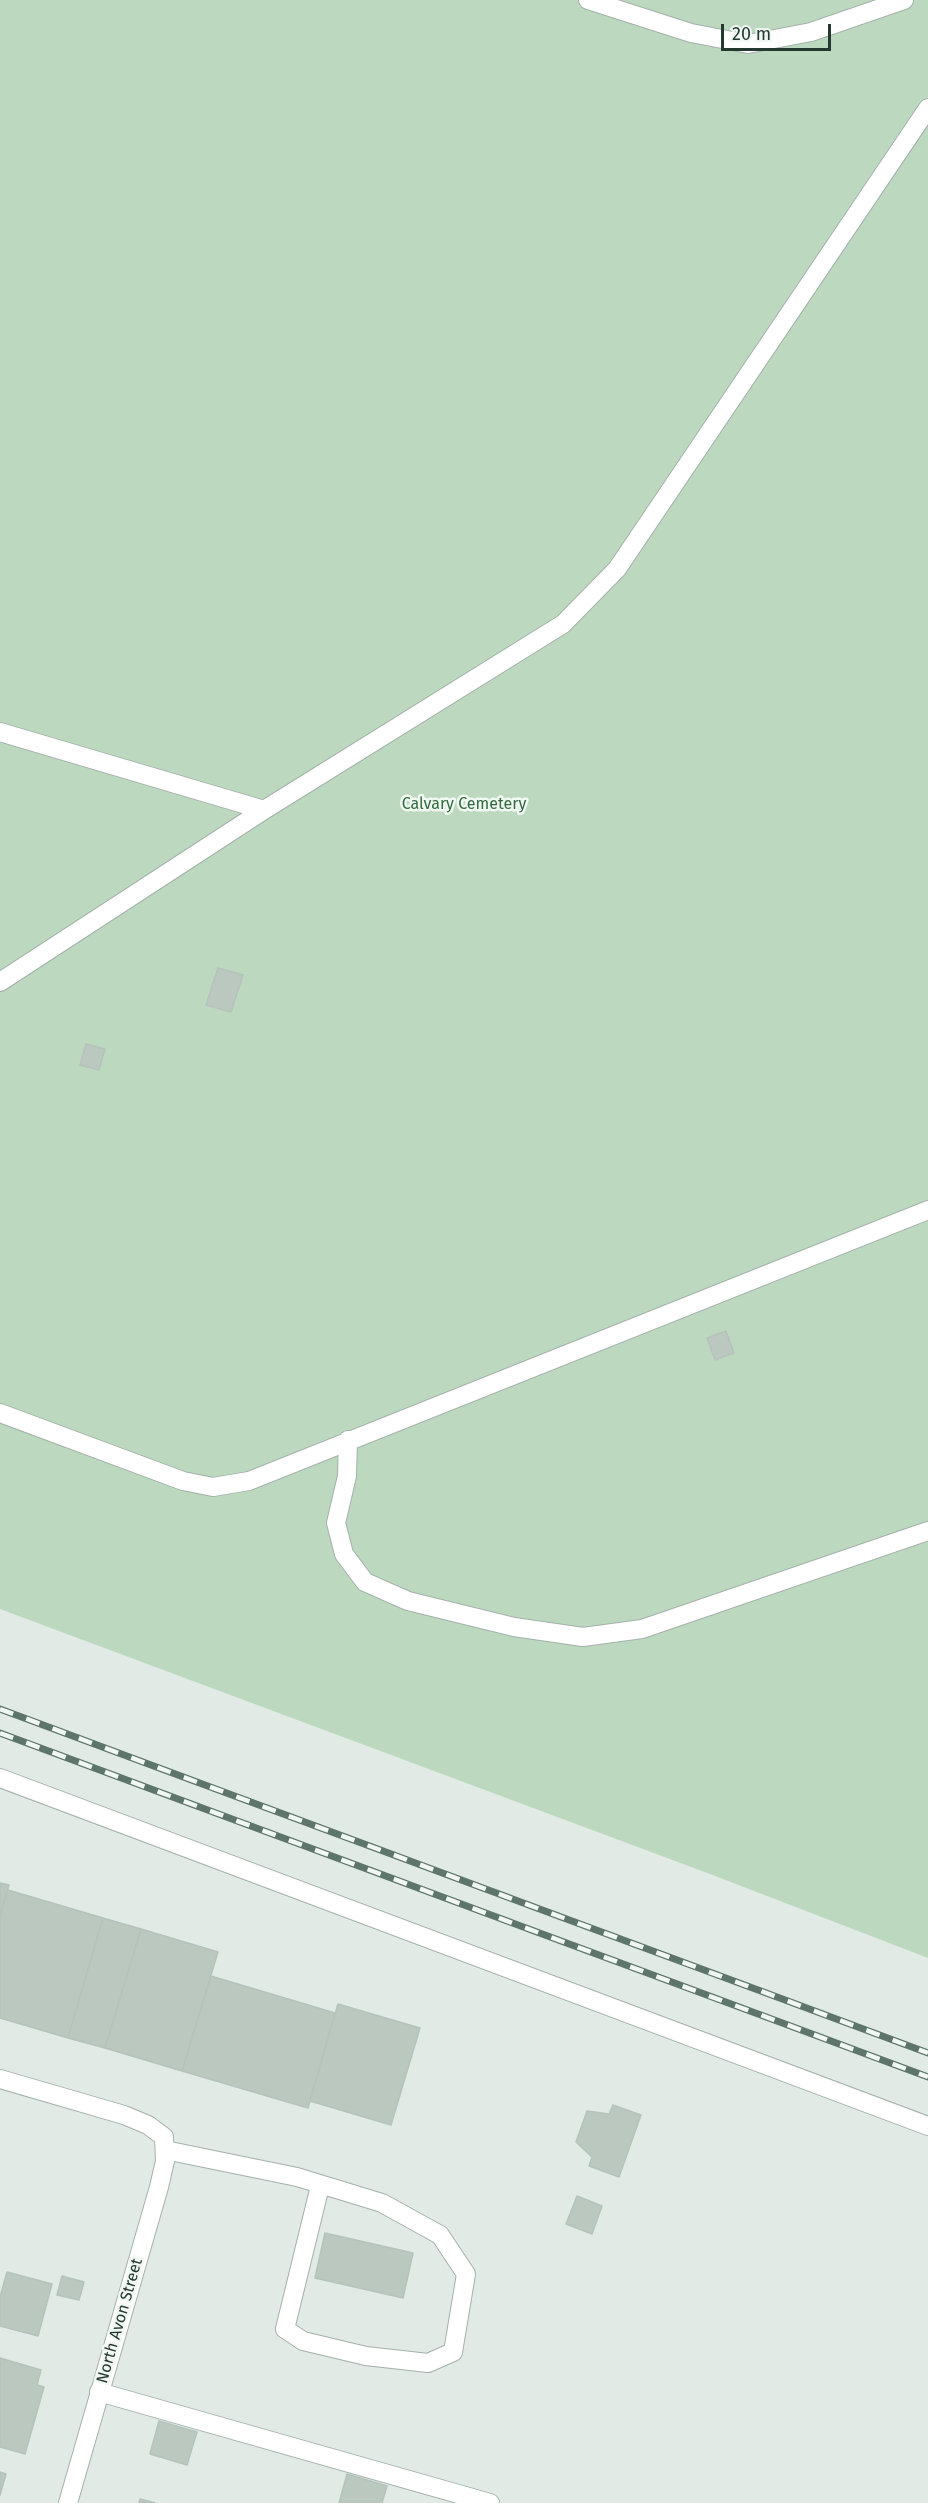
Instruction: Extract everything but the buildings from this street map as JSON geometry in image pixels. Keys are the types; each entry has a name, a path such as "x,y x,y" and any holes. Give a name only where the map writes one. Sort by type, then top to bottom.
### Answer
{"street":[{"path":"588,0 690,33 748,44 811,32 904,0"},
{"path":"0,982 264,810 563,624 617,569 928,108"},
{"path":"0,732 264,810"},
{"path":"0,1413 183,1481 213,1487 249,1481 928,1210"},
{"path":"348,1440 347,1476 336,1523 344,1554 365,1582 408,1601 514,1627 583,1637 642,1629 928,1531"},
{"path":"0,1778 928,2126"},
{"path":"0,2079 124,2115 148,2125 164,2144 297,2177 382,2204 440,2235 466,2274 453,2352 428,2362 366,2356 303,2341 285,2329 320,2186"},
{"name":"North Avon Street","path":"68,2503 159,2187 165,2161 164,2144"},
{"path":"99,2392 490,2503"}],"green space":[{"name":"Calvary Cemetery","path":"0,0 928,0 928,1958 710,1874 0,1609"}],"railway":[{"path":"0,1709 928,2053"},
{"path":"0,1733 928,2077"}]}
